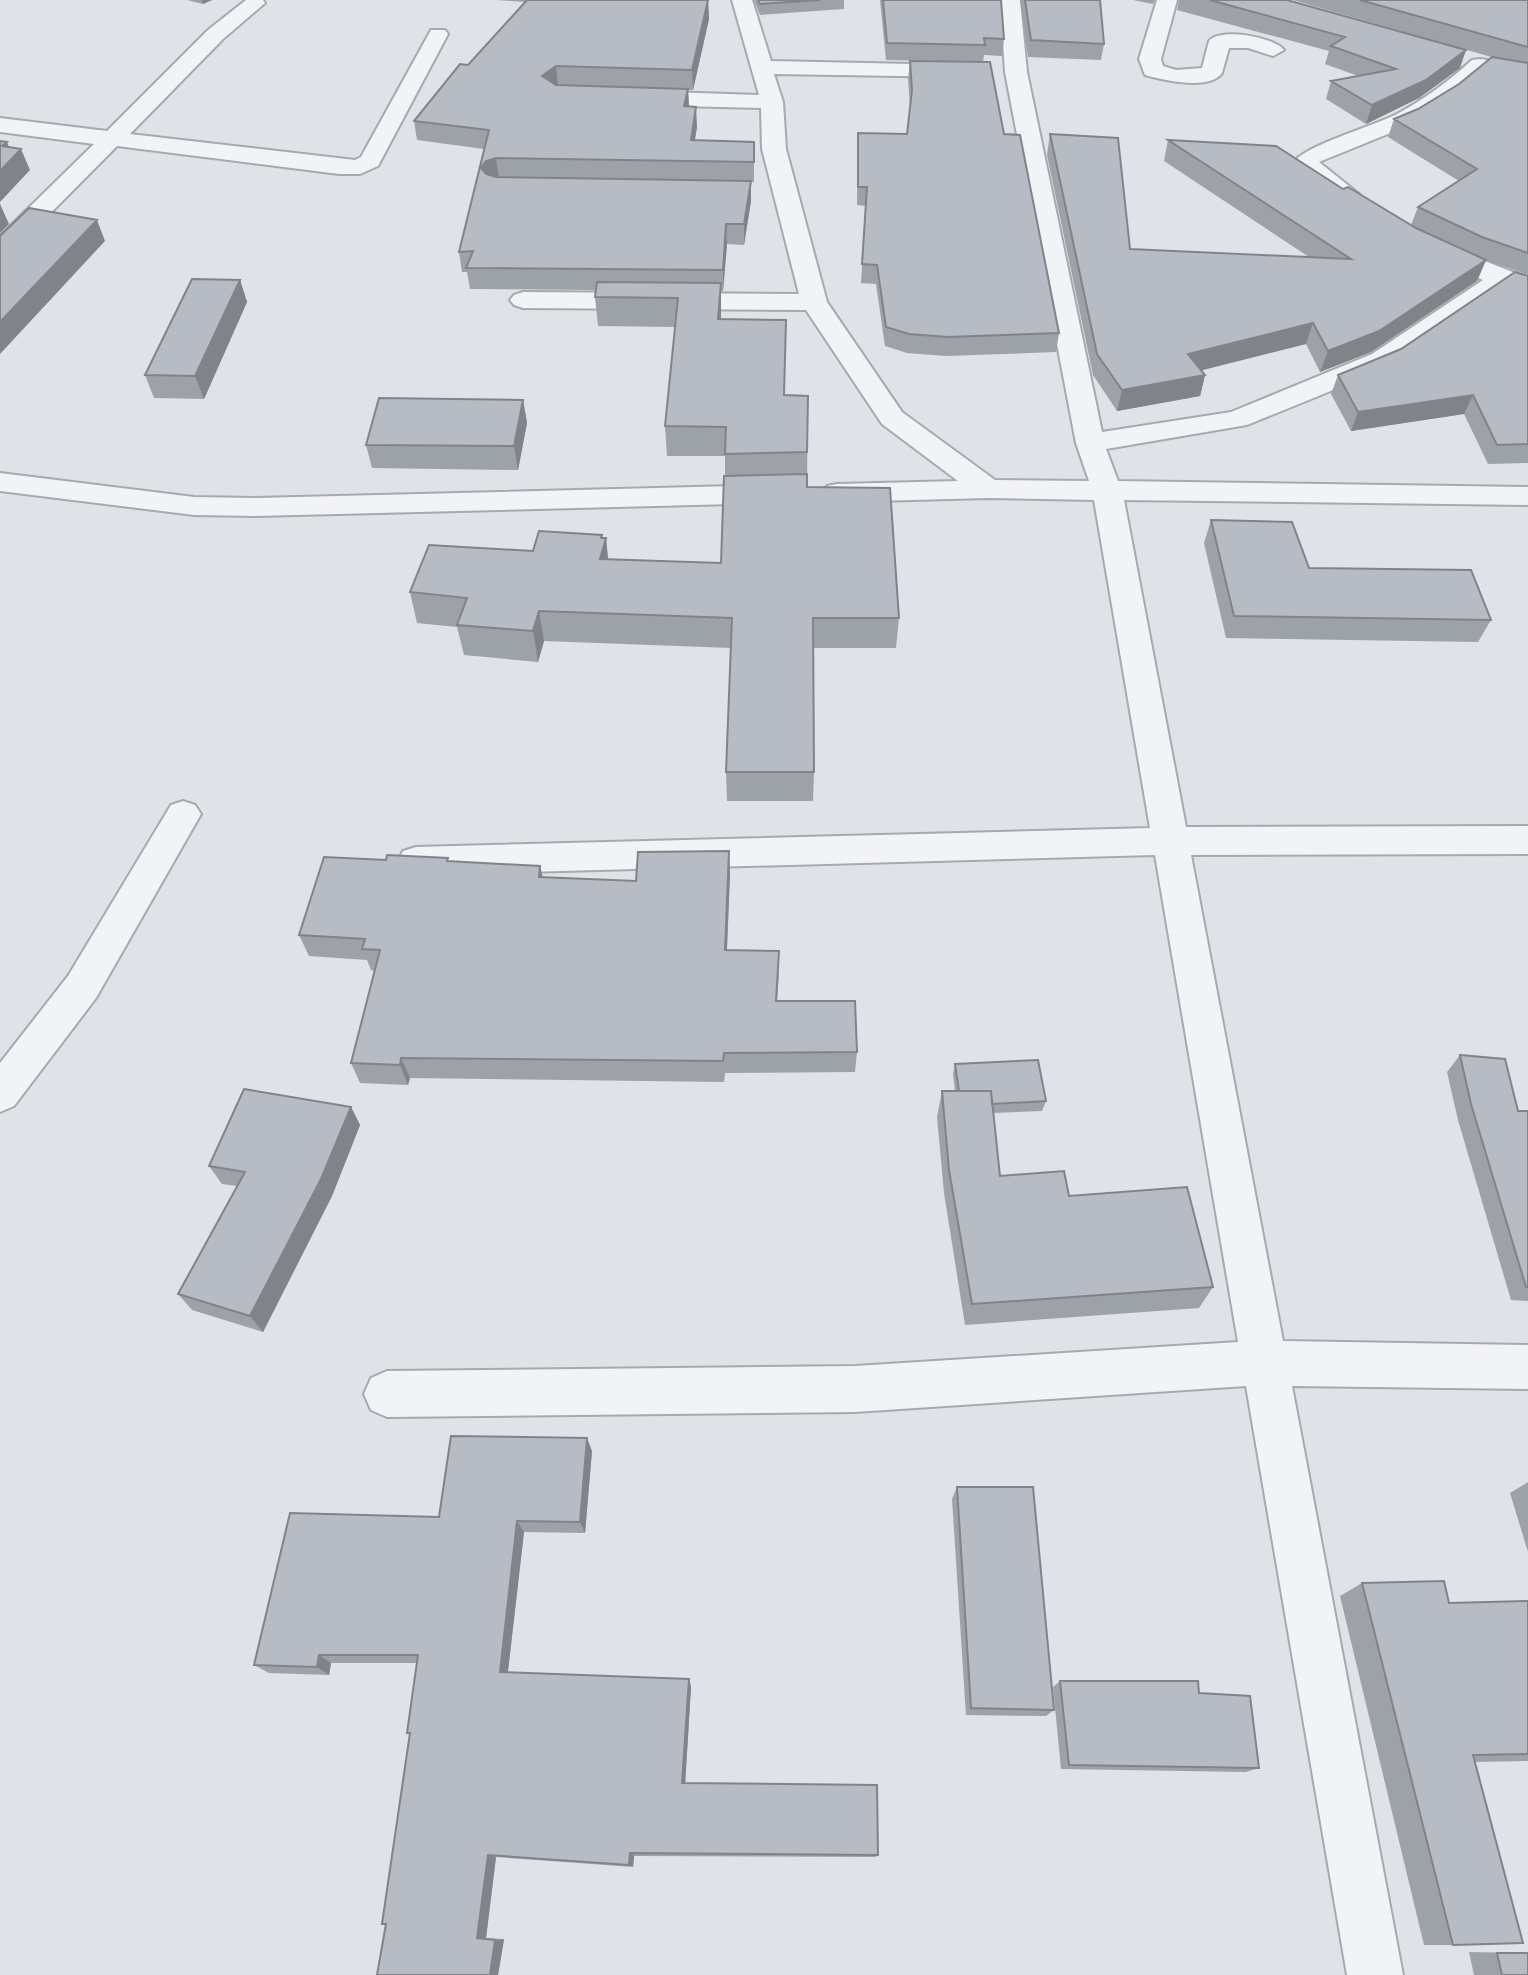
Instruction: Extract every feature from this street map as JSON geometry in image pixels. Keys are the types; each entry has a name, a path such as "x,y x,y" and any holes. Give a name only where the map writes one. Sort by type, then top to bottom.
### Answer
{"street":[{"path":"742,0 772,102 774,149 814,302 892,418 988,489"},
{"path":"1010,0 994,71 1090,443 1107,490 1375,1975"},
{"path":"1167,0 1150,60 1153,70 1175,77 1211,73 1220,41 1250,42 1273,50"},
{"path":"0,250 222,25 255,3"},
{"path":"0,125 339,167 360,167 370,161 438,34"},
{"path":"1455,58 1504,70"},
{"path":"1374,214 1321,178 1306,162 1313,156 1372,136 1412,116 1454,91 1480,65"},
{"path":"762,67 994,71"},
{"path":"611,97 772,102"},
{"path":"757,191 785,191"},
{"path":"1417,240 1515,282"},
{"path":"1090,443 1249,414 1382,360 1515,282"},
{"path":"523,300 814,302"},
{"path":"0,482 194,506 256,507 988,489 1528,496"},
{"path":"0,1094 82,987 183,814"},
{"path":"416,861 1170,841 1528,841"},
{"path":"387,1394 855,1390 1264,1363 1528,1367"}],"building":[{"path":"527,0 708,0 692,70 556,66 542,76 556,85 688,89 684,106 696,107 691,140 754,142 754,162 496,158 486,161 481,168 486,174 496,177 751,181 744,224 726,224 723,270 466,268 473,251 459,252 489,130 414,121 460,64 468,65"},
{"path":"758,0 820,0 760,4"},
{"path":"883,0 1001,0 1004,39 984,38 985,45 887,43"},
{"path":"1025,0 1100,0 1104,44 1031,40"},
{"path":"1210,0 1287,0 1466,50 1426,80 1372,105 1331,81 1396,69 1331,46 1345,37"},
{"path":"1360,0 1528,0 1528,47"},
{"path":"1492,57 1528,63 1528,253 1482,237 1418,207 1477,169 1394,119 1418,109 1459,84"},
{"path":"910,61 990,62 1004,134 1020,135 1059,333 948,337 909,334 886,327 877,265 862,264 867,187 858,187 858,133 907,134 912,90"},
{"path":"1050,134 1118,138 1130,249 1351,259 1168,140 1276,146 1343,189 1348,187 1416,228 1486,260 1379,331 1328,351 1313,323 1188,354 1205,375 1122,390 1097,354"},
{"path":"0,141 7,142 2,146 21,149 0,171"},
{"path":"29,208 97,220 0,322 0,236"},
{"path":"1515,272 1528,276 1528,444 1497,445 1473,395 1358,412 1338,375 1401,349"},
{"path":"192,279 240,280 195,376 145,375"},
{"path":"597,282 721,283 718,319 786,320 784,395 808,396 807,452 725,454 726,427 665,426 678,298 595,297"},
{"path":"379,398 523,400 514,446 366,445"},
{"path":"807,474 807,487 890,488 899,618 813,618 814,772 726,772 732,618 539,611 533,631 457,625 467,598 410,592 429,545 533,551 539,531 602,535 601,538 606,538 600,559 721,563 724,476"},
{"path":"1211,520 1292,522 1309,568 1471,570 1491,620 1234,616"},
{"path":"729,851 725,950 779,951 776,1001 855,1001 857,1052 724,1053 723,1061 401,1058 400,1065 351,1063 380,950 362,949 365,939 299,935 324,857 386,860 387,855 448,858 447,861 540,866 539,877 636,881 638,852"},
{"path":"1460,1055 1505,1059 1518,1111 1528,1111 1528,1287 1471,1104"},
{"path":"1038,1060 1046,1101 992,1104 991,1091 959,1091 955,1064"},
{"path":"244,1089 351,1107 321,1179 250,1316 178,1294 245,1172 209,1166"},
{"path":"942,1091 991,1091 1000,1176 1064,1171 1069,1196 1187,1187 1213,1287 972,1304 949,1170"},
{"path":"451,1436 587,1438 580,1522 517,1521 500,1672 689,1679 682,1783 877,1785 878,1855 630,1853 629,1865 488,1855 477,1938 495,1940 490,1975 377,1975 386,1924 382,1924 410,1733 407,1733 418,1655 319,1655 317,1667 254,1665 290,1513 439,1517"},
{"path":"957,1487 1033,1487 1054,1710 971,1708"},
{"path":"1444,1581 1449,1603 1528,1601 1528,1754 1473,1755 1523,1943 1453,1945 1362,1583"},
{"path":"1060,1681 1198,1681 1199,1693 1250,1696 1259,1768 1069,1765"},
{"path":"1497,1953 1528,1953 1528,1975 1502,1975"}]}
